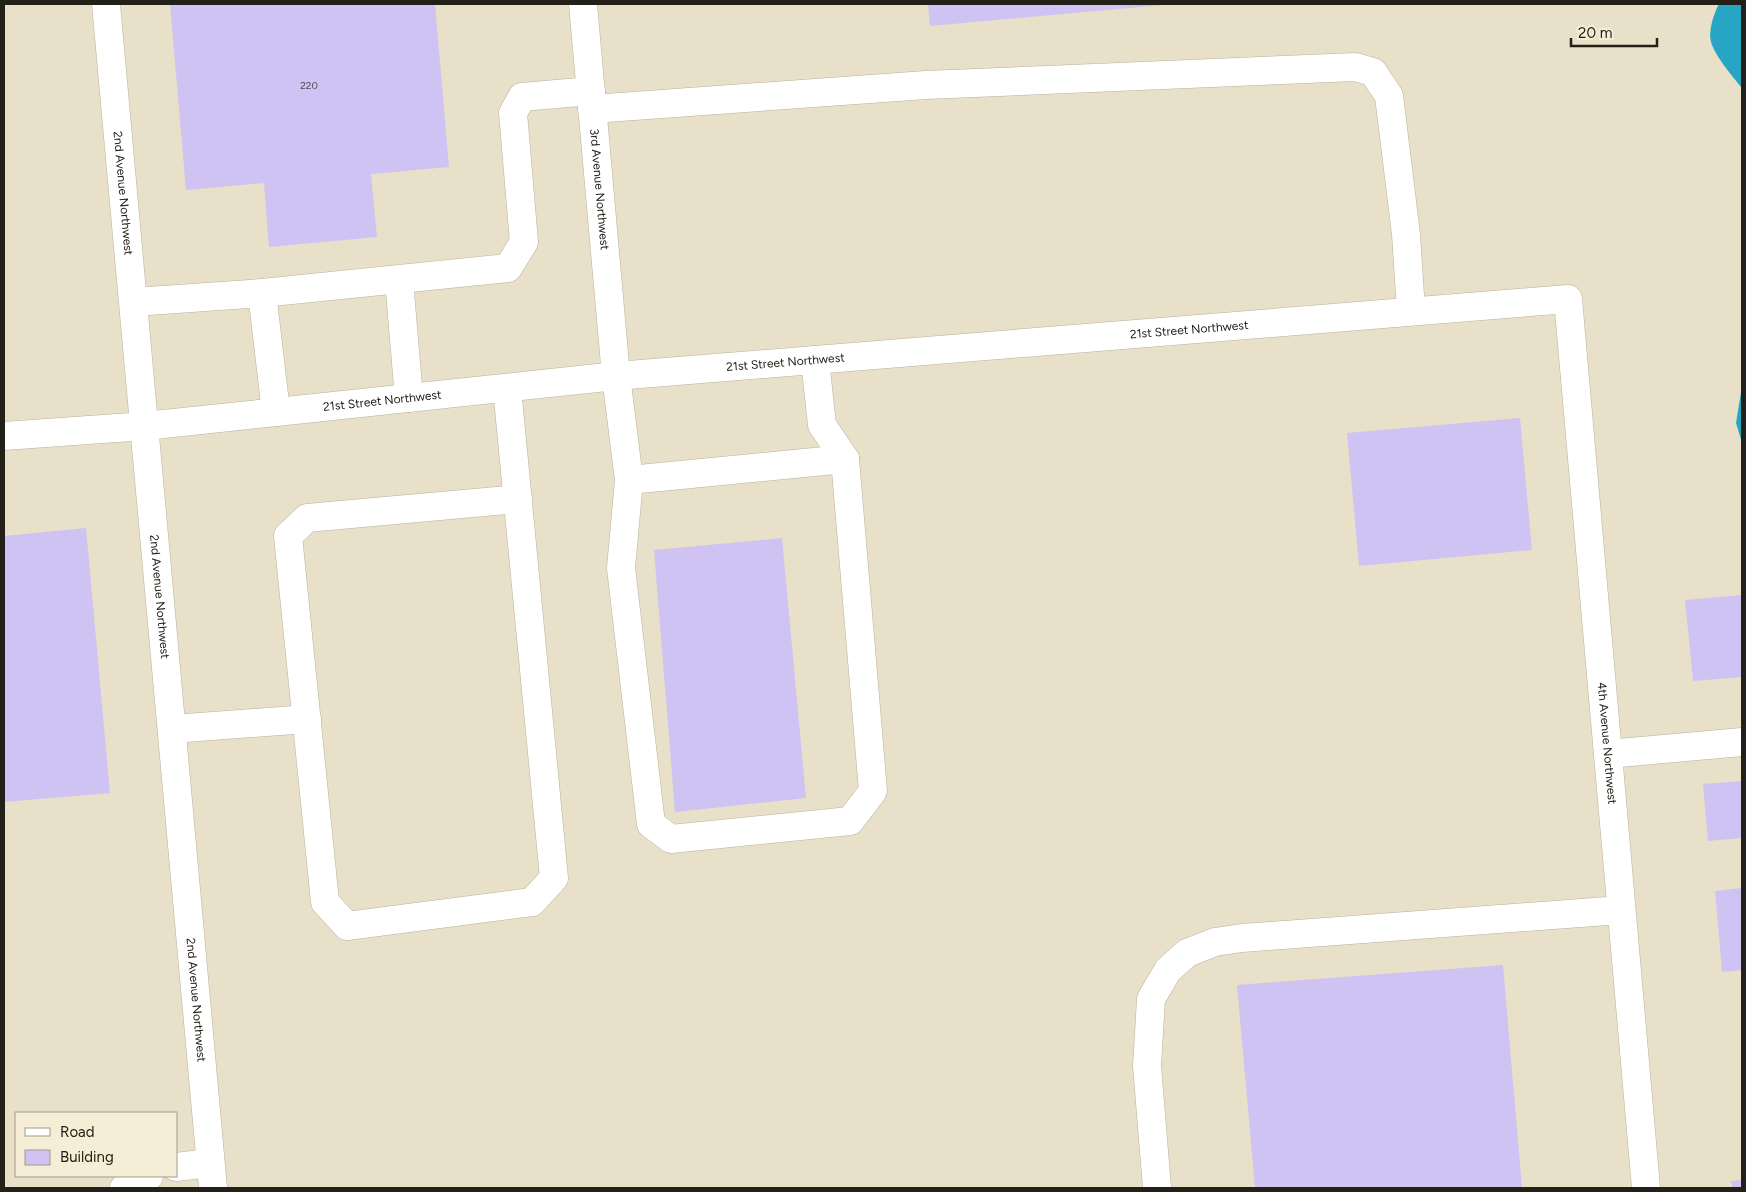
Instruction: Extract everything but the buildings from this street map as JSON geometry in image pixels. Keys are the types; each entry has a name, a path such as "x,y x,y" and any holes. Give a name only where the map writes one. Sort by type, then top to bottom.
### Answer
{"street":[{"name":"2nd Avenue Northwest","path":"106,4 211,1176"},
{"name":"3rd Avenue Northwest","path":"583,4 616,376 629,480 621,568 650,824 671,839 850,821 874,791 845,459"},
{"path":"134,302 262,294 508,268 524,242 513,113 522,97 592,100 1355,67 1373,72 1388,96 1406,234 1411,312"},
{"path":"399,280 409,398"},
{"path":"262,294 276,412"},
{"name":"21st Street Northwest","path":"4,436 145,426 616,376 1568,299"},
{"name":"4th Avenue Northwest","path":"1568,299 1646,1188"},
{"path":"629,480 845,459 822,425 815,360"},
{"path":"507,388 518,499 554,878 532,902 346,926 325,902 288,536 307,518 518,499"},
{"path":"172,728 307,719"},
{"path":"1608,754 1742,742"},
{"path":"1157,1188 1147,1066 1151,999 1168,970 1187,953 1215,942 1242,938 1622,910"},
{"path":"178,1168 211,1176"},
{"path":"124,1188 147,1177"}],"water":[{"path":"1719,4 1742,4 1742,88 1720,60 1711,42 1712,22"},
{"path":"1742,386 1742,443 1736,423"}]}
